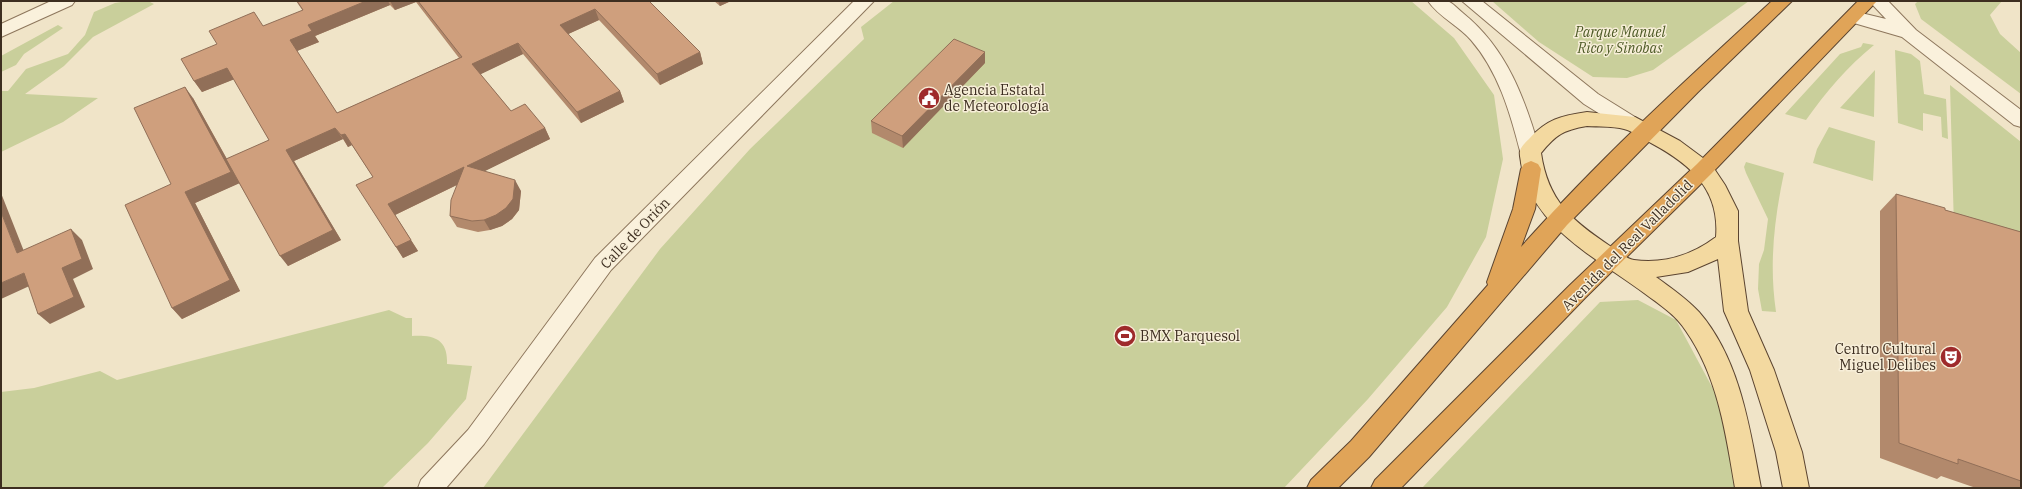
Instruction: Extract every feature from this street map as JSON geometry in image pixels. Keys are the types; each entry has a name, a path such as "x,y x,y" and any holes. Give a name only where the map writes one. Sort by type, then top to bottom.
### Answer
{"highway":[{"path":"1320,488 1360,449 1559,218 1646,131 1783,1"},
{"name":"Avenida del Real Valladolid","path":"1384,488 1621,264 1704,168 1868,1"},
{"path":"1492,297 1524,209 1531,160"}],"main road":[{"path":"1748,488 1737,427 1716,360 1693,322 1670,300 1621,264 1584,240 1559,218 1540,191 1531,160 1547,132 1563,124 1587,119 1628,122 1673,146 1704,168 1718,191 1727,211 1727,241 1736,311 1762,370 1789,452 1796,488"},
{"path":"1621,264 1663,268 1684,264 1706,256 1727,241"}],"street":[{"path":"1,18 38,1"},
{"path":"1,31 66,1"},
{"name":"Calle de Orión","path":"430,488 476,437 603,264 851,12 865,1"},
{"path":"1437,1 1476,35 1498,64 1519,114 1531,160"},
{"path":"1471,1 1591,100 1628,122"},
{"path":"1878,1 1910,34 2021,120"},
{"path":"1853,17 1888,25 1910,34"}],"green space":[{"path":"127,1 148,1 154,4 93,37 64,66 25,94 98,98 63,122 1,152 1,91 8,91 26,69 68,54 85,35 94,12 115,3"},
{"path":"894,1 1411,1 1454,38 1494,95 1503,159 1486,237 1447,307 1368,399 1284,488 483,488 660,249 750,149 864,39 861,27"},
{"name":"Parque Manuel Rico y Sinobas","path":"1492,1 1749,1 1653,70 1627,78 1593,77 1539,42"},
{"path":"1918,1 2002,1 1990,15 2000,34 2021,53 2021,94 1921,19 1915,4"},
{"path":"58,25 63,28 24,54 16,65 1,72 1,56"},
{"path":"1863,43 1874,45 1837,80 1806,120 1785,114 1840,54 1861,47"},
{"path":"1895,50 1911,54 1920,61 1924,94 1946,99 1948,139 1942,137 1941,117 1923,113 1923,131 1898,123"},
{"path":"1875,70 1874,117 1840,108"},
{"path":"1950,85 2021,142 2021,248 1954,228"},
{"path":"1829,127 1875,141 1873,181 1813,163 1817,149"},
{"path":"1746,162 1784,173 1775,225 1774,242 1773,277 1776,312 1762,311 1758,289 1759,264 1764,250 1768,219 1746,173 1744,167"},
{"path":"1638,300 1676,320 1740,439 1743,488 1422,488 1600,302"},
{"path":"389,310 406,318 412,318 412,336 427,336 438,340 445,349 447,364 472,366 466,399 428,443 382,488 1,488 1,392 34,388 100,371 117,380"}],"building":[{"path":"297,1 366,1 308,25 312,31 290,40 337,113 462,57 418,1 649,1 700,52 657,74 595,9 560,25 620,91 577,112 518,43 472,64 511,111 525,104 545,128 467,166 515,180 513,199 506,208 496,215 484,220 472,221 450,216 451,200 464,167 388,204 411,240 396,247 356,185 373,177 345,134 341,135 335,128 286,150 333,230 280,256 226,159 269,140 227,68 194,81 181,59 217,44 209,31 254,12 263,26 303,10"},
{"name":"Agencia Estatal de Meteorología","path":"954,39 985,52 902,136 871,121"},
{"path":"185,87 231,172 185,192 230,280 172,308 125,205 171,184 134,108"},
{"name":"Centro Cultural Miguel Delibes","path":"1896,194 2021,232 2021,481 1958,459 1958,464 1899,443"},
{"path":"1,212 17,253 71,229 82,259 62,268 74,297 38,314 24,273 1,283"}],"place":[{"name":"Agencia Estatal de Meteorología","path":"929,98"},
{"name":"BMX Parquesol","path":"1125,336"},
{"name":"Centro Cultural Miguel Delibes","path":"1951,357"}]}
